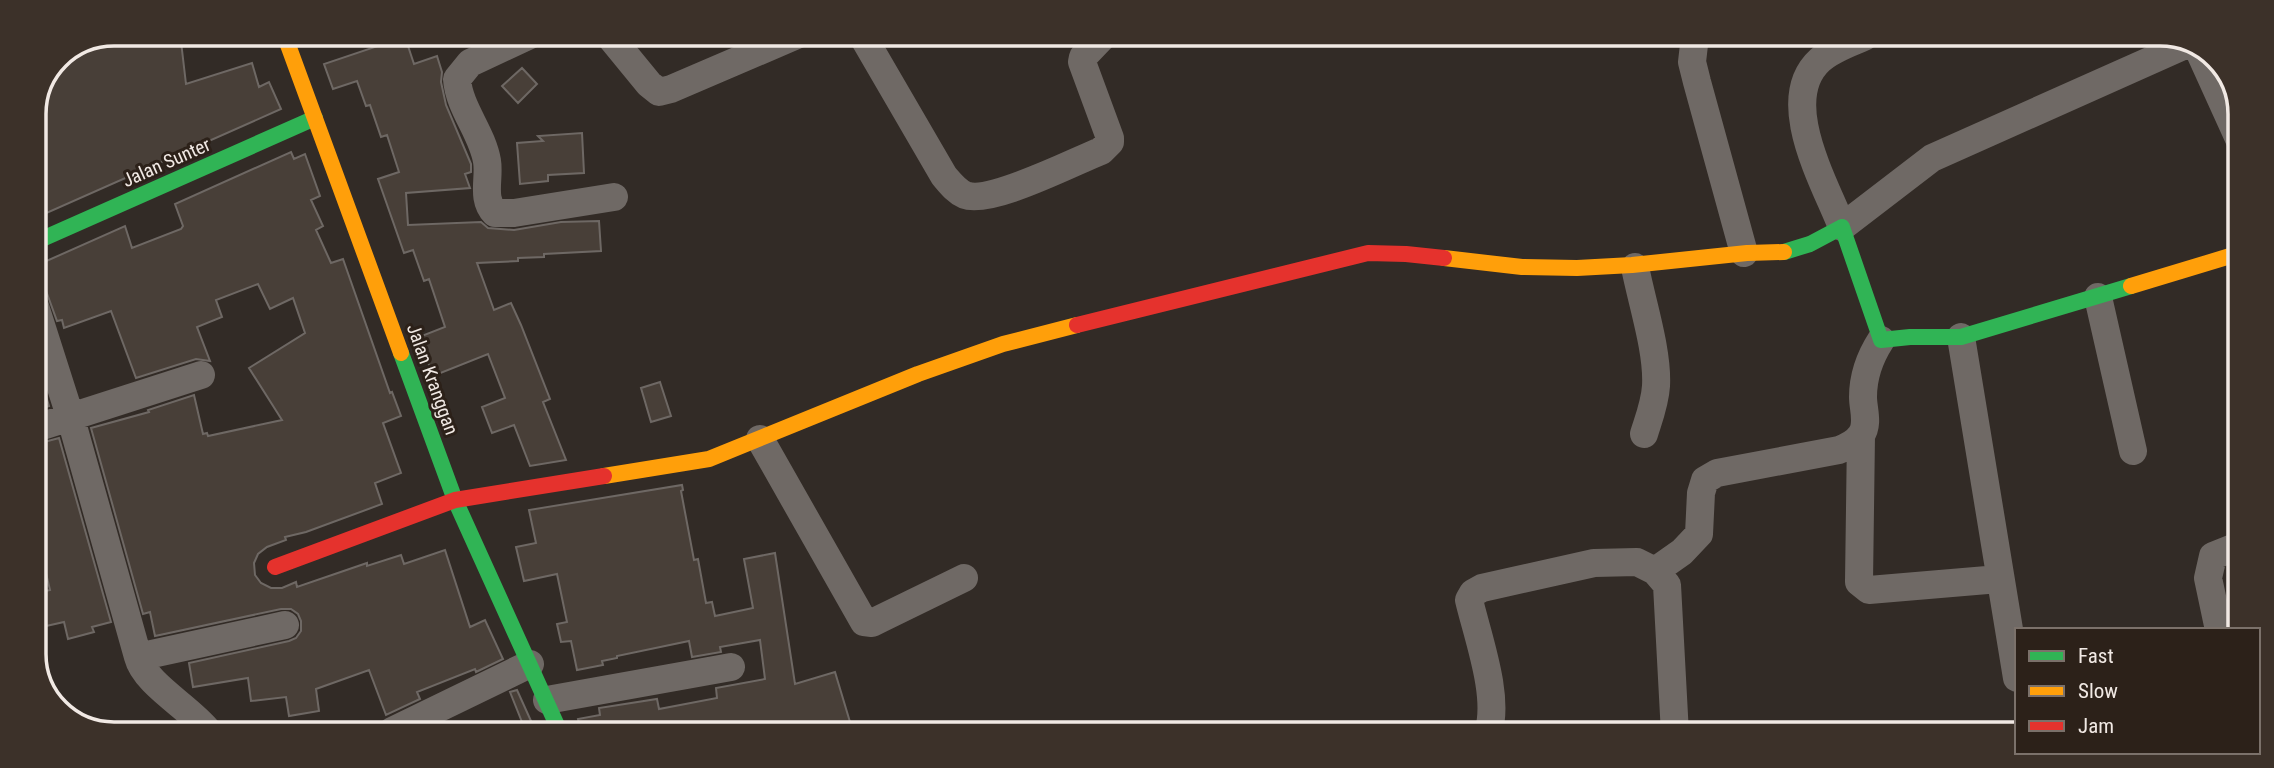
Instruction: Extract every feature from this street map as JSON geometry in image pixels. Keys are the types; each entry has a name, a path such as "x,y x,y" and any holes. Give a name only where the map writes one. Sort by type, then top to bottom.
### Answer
{"street":[{"name":"Jalan Kranggan","path":"288,46 455,500 556,722"},
{"path":"507,46 477,60 457,79 458,89 486,157 486,197 489,208 495,213 514,213 614,197"},
{"path":"618,46 649,84 659,92 771,46"},
{"path":"868,46 944,176 955,189 966,196 978,196 998,194 1101,150 1110,142 1082,62 1083,57 1094,46"},
{"path":"1694,46 1694,72 1744,253"},
{"path":"1846,46 1821,59 1804,85 1802,114 1807,139 1842,227 1881,340"},
{"path":"275,567 455,500 709,459 918,374 1003,344 1368,253 1409,254 1533,268 1634,267 1744,253 1786,252 1812,243 1842,227 1932,158 2181,49"},
{"path":"2202,60 2228,115"},
{"name":"Jalan Sunter","path":"46,237 315,118"},
{"path":"1654,571 1682,552 1699,534 1701,494 1705,480 1717,472 1839,450 1852,444 1861,435 1865,426 1865,376 1872,353 1881,340 1961,337 2228,257"},
{"path":"1634,267 1655,362 1653,408 1644,434"},
{"path":"2098,297 2133,451"},
{"path":"1961,337 2015,667"},
{"path":"46,341 71,419 141,668 201,722"},
{"path":"46,426 201,375"},
{"path":"1861,435 1859,582 1862,586 1869,590 1999,579"},
{"path":"760,439 864,622 872,623 964,578"},
{"path":"2220,628 2208,578 2213,555 2228,550"},
{"path":"1492,722 1492,697 1469,600 1473,593 1482,588 1594,563 1637,562 1654,571 1667,585 1674,722"},
{"path":"138,657 285,625"},
{"path":"411,722 530,664"},
{"path":"547,700 731,667"}],"building":[{"path":"113,46 182,46 186,84 252,63 259,87 269,82 281,109 46,213 47,100 51,87 65,65 87,51"},
{"path":"378,46 408,46 414,64 437,56 446,105 471,164 471,172 465,174 470,188 406,193 408,225 481,222 488,228 514,230 561,222 599,221 601,251 544,254 544,257 518,258 518,261 477,263 494,310 511,303 521,325 550,399 543,402 566,460 530,466 514,425 492,433 482,407 505,398 488,354 433,376 419,337 445,327 429,279 424,281 413,250 404,253 378,179 399,172 387,135 381,137 370,105 366,106 357,81 333,89 324,64"},
{"path":"522,68 537,84 518,103 502,86"},
{"path":"582,133 584,173 548,175 548,181 520,184 517,143 543,141 538,136"},
{"path":"291,152 294,159 305,154 320,196 311,200 323,226 316,230 331,263 343,259 390,393 392,392 401,416 383,423 401,473 375,483 382,504 285,537 286,540 267,547 258,554 254,563 255,575 261,583 271,588 282,588 296,582 297,587 367,563 367,566 401,555 404,564 445,550 470,627 485,620 503,659 476,672 475,669 417,692 420,699 386,715 369,670 316,689 319,711 289,716 286,697 251,701 248,678 193,687 189,663 296,638 301,631 301,621 298,614 291,609 155,636 150,612 143,614 91,428 149,412 148,410 194,395 203,434 207,433 208,436 282,420 249,368 305,333 293,298 270,309 258,284 216,300 222,317 197,327 210,361 196,359 136,378 111,311 64,328 62,320 57,321 46,291 46,261 125,226 132,248 181,229 183,226 175,204"},
{"path":"660,382 671,416 651,422 641,388"},
{"path":"59,438 111,622 92,627 94,632 68,639 64,622 46,626 46,591 50,590 46,573 46,442"},
{"path":"682,485 694,560 698,559 706,603 712,602 715,616 753,608 744,559 775,553 795,684 835,672 850,722 579,722 578,719 600,715 599,708 657,699 659,709 717,698 716,688 765,679 760,640 720,647 721,652 692,657 689,641 617,656 602,661 603,665 577,670 571,641 561,642 557,624 567,622 557,574 524,581 516,547 536,543 529,510"},
{"path":"517,690 531,722 522,722 510,692"}],"traffic: fast":[{"path":"46,237 315,118"},
{"path":"1784,252 1810,244 1842,227 1881,340 1961,337 2131,286"},
{"path":"401,353 455,500 555,722"}],"traffic: slow":[{"path":"288,46 401,353"},
{"path":"1444,258 1522,267 1577,268 1784,252"},
{"path":"2131,286 2228,257"},
{"path":"604,476 709,459 918,374 1003,344 1077,325"}],"traffic: jam":[{"path":"1077,325 1368,253 1444,258"},
{"path":"275,567 455,500 604,476"}]}
